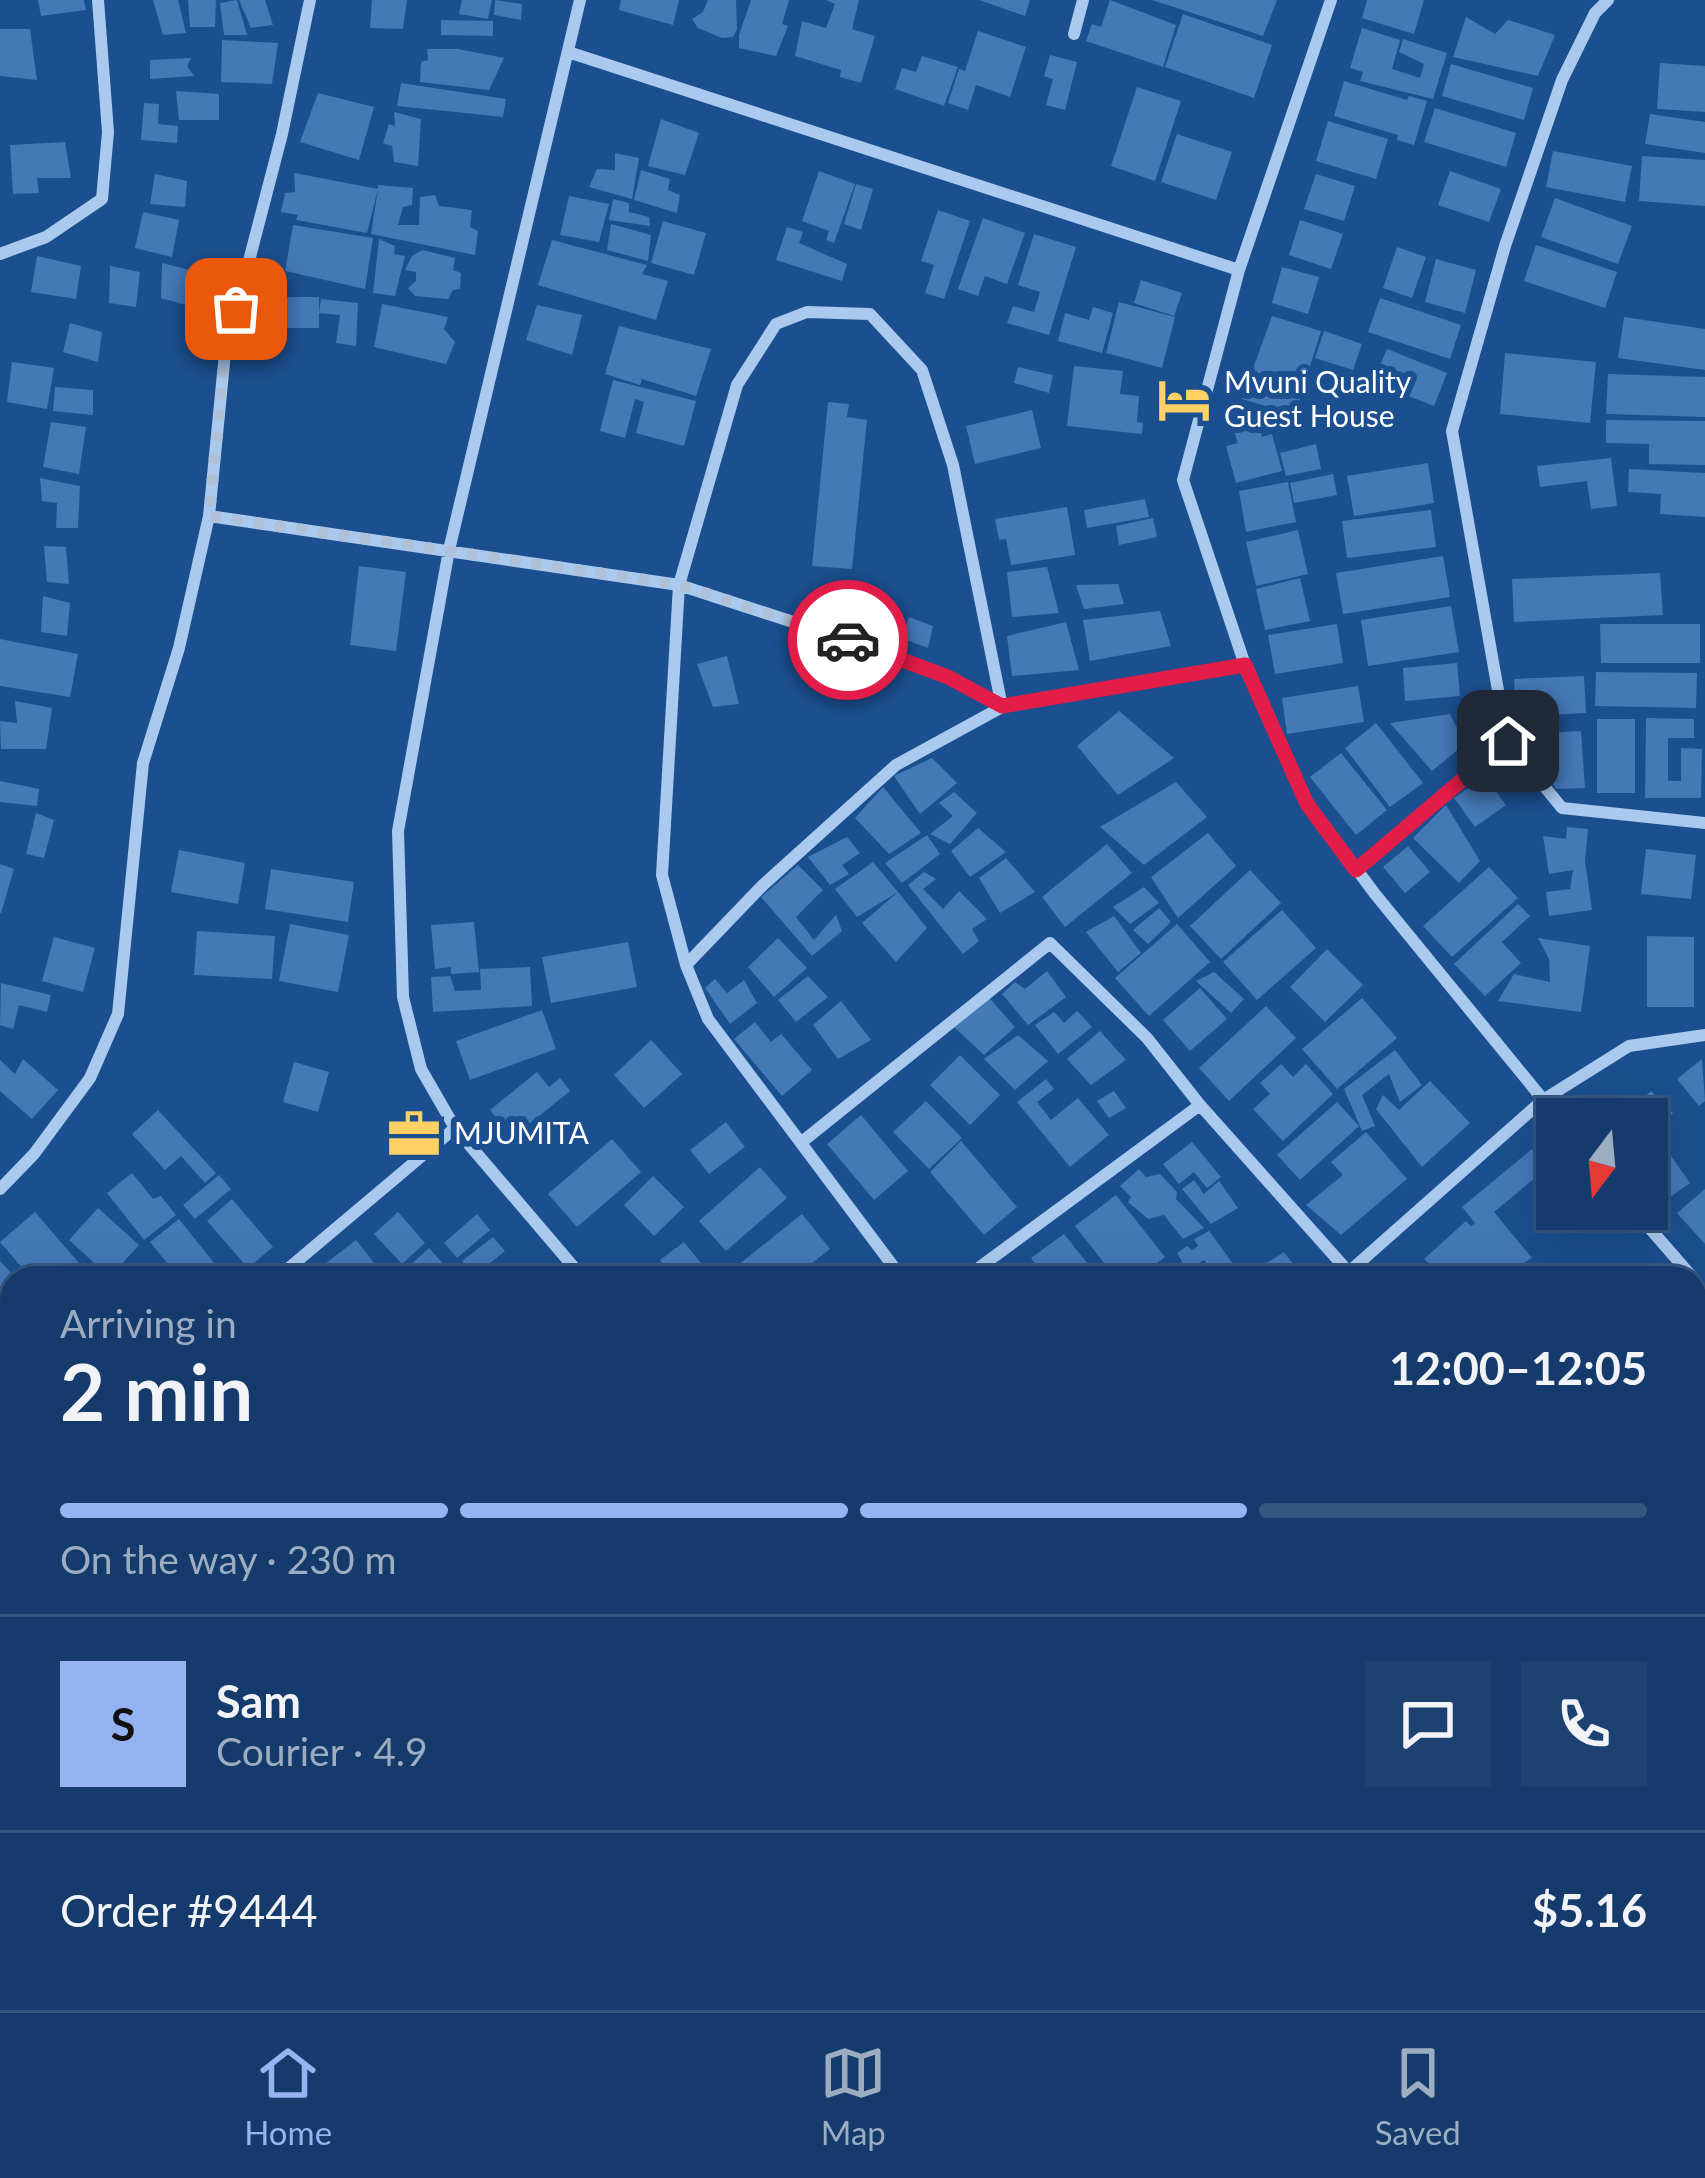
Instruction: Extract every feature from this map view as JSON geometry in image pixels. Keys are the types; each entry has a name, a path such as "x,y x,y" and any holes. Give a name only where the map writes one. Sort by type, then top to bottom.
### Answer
{"street":[{"path":"0,254 46,237 102,199 108,132 98,0"},
{"path":"0,1189 34,1154 90,1078 118,1014 142,763 179,648 209,516 225,353 282,134 310,0"},
{"path":"573,1266 455,1128 421,1069 403,997 398,831 449,550 580,0"},
{"path":"1074,34 1083,0"},
{"path":"1331,0 1239,270 1183,480 1245,665 1307,804 1541,1098"},
{"path":"1608,0 1595,13 1562,80 1505,246 1453,431 1508,741 1562,808 1705,823"},
{"path":"568,52 1239,270"},
{"path":"893,1266 709,1019 686,965 662,875 680,585 737,386 776,324 807,312 870,314 922,370 953,465 1002,706"},
{"path":"209,516 680,585 864,645 948,677 1002,706"},
{"path":"686,965 763,885 896,765 1002,706 1245,665"},
{"path":"1356,870 1508,741"},
{"path":"802,1141 1050,943 1147,1038 1340,1266"},
{"path":"1546,1098 1629,1046 1705,1036"},
{"path":"981,1266 1200,1105"},
{"path":"1360,1266 1536,1106"},
{"path":"291,1266 455,1128"},
{"path":"1651,1230 1683,1266"}],"building":[{"path":"38,0 84,0 86,10 41,16"},
{"path":"153,0 178,0 186,33 163,35"},
{"path":"188,0 216,0 215,27 190,27"},
{"path":"237,0 247,35 224,35 220,3"},
{"path":"239,0 265,0 273,25 251,28"},
{"path":"372,0 407,0 403,29 370,28"},
{"path":"462,0 492,0 488,19 459,14"},
{"path":"495,0 522,4 521,20 494,15"},
{"path":"621,0 679,0 673,25 619,10"},
{"path":"708,0 736,0 733,37 722,38 698,28 692,19 703,12"},
{"path":"751,0 789,0 782,24 788,26 776,56 739,48"},
{"path":"826,0 859,0 852,29 875,36 861,83 840,77 841,70 795,56 802,21 826,28 835,4"},
{"path":"979,0 1030,0 1025,16"},
{"path":"1110,0 1176,25 1163,67 1086,41 1092,24 1101,27"},
{"path":"1152,0 1277,0 1263,36"},
{"path":"1367,0 1424,0 1414,34 1362,18"},
{"path":"1183,14 1272,45 1254,98 1165,67"},
{"path":"1466,17 1495,34 1508,20 1555,35 1538,76 1453,57"},
{"path":"441,20 493,21 493,36 441,35"},
{"path":"1362,28 1400,40 1392,69 1420,78 1424,64 1399,52 1403,39 1447,53 1433,99 1360,81 1363,72 1350,68"},
{"path":"0,29 30,29 37,80 0,76"},
{"path":"978,31 1026,47 1010,97 976,85 968,110 948,103"},
{"path":"222,40 278,43 272,84 221,82"},
{"path":"427,49 504,58 489,90 420,82"},
{"path":"1050,55 1077,62 1065,110 1046,105 1053,79 1044,76"},
{"path":"922,56 958,67 944,106 895,89 902,68 916,72"},
{"path":"191,58 187,66 194,76 150,79 150,60"},
{"path":"1660,63 1705,66 1705,112 1657,109"},
{"path":"1451,64 1533,88 1524,120 1442,96"},
{"path":"1344,81 1407,100 1409,96 1427,101 1414,145 1397,140 1398,135 1334,116"},
{"path":"401,83 506,99 503,117 397,106"},
{"path":"1137,87 1181,101 1155,181 1111,166"},
{"path":"176,91 219,94 219,120 179,120"},
{"path":"318,93 374,107 359,160 300,142"},
{"path":"144,103 159,104 158,124 178,126 177,143 141,140"},
{"path":"1435,108 1516,133 1506,167 1424,142"},
{"path":"394,112 421,119 418,166 394,162 392,146 383,143 389,124 395,126"},
{"path":"1650,114 1705,122 1705,153 1645,144"},
{"path":"661,119 699,133 685,175 648,166"},
{"path":"1328,121 1388,139 1376,179 1316,161"},
{"path":"1177,134 1232,152 1216,200 1161,182"},
{"path":"65,142 71,178 37,178 39,193 13,194 10,145"},
{"path":"1553,151 1632,166 1625,202 1546,187"},
{"path":"615,153 639,158 632,199 589,187 597,169 615,170"},
{"path":"1642,156 1705,160 1705,206 1639,201"},
{"path":"641,170 670,179 668,190 680,195 677,213 634,200"},
{"path":"819,171 855,184 834,243 826,240 829,231 802,221"},
{"path":"1450,171 1501,189 1489,222 1438,205"},
{"path":"294,173 378,189 367,233 296,220 298,215 281,212 285,193 295,192"},
{"path":"155,174 187,181 185,207 150,204"},
{"path":"1316,174 1355,186 1344,221 1304,209"},
{"path":"856,184 873,189 861,230 844,224"},
{"path":"378,185 413,188 412,205 403,207 398,225 419,225 420,197 435,195 439,206 472,210 470,227 478,231 475,255 371,234"},
{"path":"569,196 609,204 599,242 560,235"},
{"path":"1555,198 1632,226 1618,264 1541,237"},
{"path":"613,199 629,203 629,212 649,217 650,226 609,220"},
{"path":"938,210 970,221 944,299 925,293 934,265 921,261"},
{"path":"143,212 179,220 172,257 135,248"},
{"path":"983,218 1025,233 1007,284 985,276 978,296 958,289"},
{"path":"1300,220 1343,234 1331,269 1289,255"},
{"path":"663,221 706,233 694,275 651,263"},
{"path":"611,224 651,235 648,261 607,250"},
{"path":"293,225 373,238 365,289 285,271"},
{"path":"787,227 803,232 799,243 847,264 842,281 776,260"},
{"path":"1034,234 1076,247 1049,335 1007,323 1013,306 1034,312 1040,292 1018,285"},
{"path":"379,239 395,246 394,254 405,256 395,296 373,293"},
{"path":"552,240 647,265 642,274 668,281 656,320 538,285"},
{"path":"1536,245 1617,272 1605,308 1524,281"},
{"path":"1397,247 1426,257 1412,298 1383,288"},
{"path":"422,250 455,258 453,270 461,273 460,289 453,290 448,299 415,296 408,288 416,281 416,272 405,270 412,256"},
{"path":"37,256 81,266 76,299 31,292"},
{"path":"1436,259 1476,270 1465,313 1425,302"},
{"path":"162,263 209,275 204,310 161,298"},
{"path":"110,266 140,272 136,307 109,303"},
{"path":"1282,267 1319,277 1308,314 1272,303"},
{"path":"1141,280 1182,293 1174,316 1134,303"},
{"path":"278,297 319,297 319,328 278,328"},
{"path":"1380,298 1461,325 1450,359 1368,332"},
{"path":"321,299 358,303 356,346 336,343 340,315 319,313"},
{"path":"1119,302 1175,317 1162,368 1106,353"},
{"path":"382,304 448,317 444,329 455,342 446,364 374,347"},
{"path":"537,305 582,315 572,355 526,340"},
{"path":"1093,307 1113,313 1102,353 1058,341 1065,313 1089,320"},
{"path":"1272,316 1321,331 1295,415 1242,399"},
{"path":"1624,317 1705,329 1705,370 1618,358"},
{"path":"70,323 102,332 98,362 63,352"},
{"path":"619,326 711,349 696,396 642,379 640,385 605,374"},
{"path":"1324,331 1362,344 1353,370 1315,358"},
{"path":"1387,349 1447,373 1434,406 1373,382"},
{"path":"1505,353 1596,362 1590,423 1500,414"},
{"path":"12,362 54,368 47,409 7,402"},
{"path":"1074,366 1123,371 1120,394 1139,396 1137,422 1143,423 1142,434 1067,426"},
{"path":"1018,367 1053,375 1049,393 1014,383"},
{"path":"1608,374 1705,377 1705,417 1606,414"},
{"path":"613,380 696,401 684,446 636,433 644,402 635,399 625,438 600,431"},
{"path":"55,387 93,390 93,415 53,411"},
{"path":"828,402 849,404 847,417 867,420 852,569 812,566"},
{"path":"1032,410 1041,448 975,464 966,426"},
{"path":"1606,420 1705,421 1705,465 1649,464 1649,444 1606,443"},
{"path":"1258,421 1262,437 1272,434 1282,471 1236,483 1226,446 1238,443 1233,428"},
{"path":"51,422 86,427 79,474 43,467"},
{"path":"1316,444 1321,469 1286,476 1280,453"},
{"path":"1611,458 1617,506 1591,509 1587,481 1540,487 1537,466"},
{"path":"1428,463 1434,503 1354,516 1347,476"},
{"path":"1629,469 1705,473 1705,517 1660,514 1661,494 1628,492"},
{"path":"1333,474 1337,495 1294,503 1290,483"},
{"path":"40,478 80,486 78,528 56,528 57,503 42,501"},
{"path":"1288,482 1296,522 1246,532 1239,491"},
{"path":"1145,499 1149,517 1087,528 1084,510"},
{"path":"1067,507 1075,555 1011,565 1006,539 999,540 995,519"},
{"path":"1431,510 1436,547 1347,558 1342,521"},
{"path":"1153,518 1157,537 1119,545 1116,526"},
{"path":"1298,530 1308,574 1256,586 1246,542"},
{"path":"44,546 66,547 69,584 47,582"},
{"path":"1443,556 1450,597 1343,614 1336,573"},
{"path":"359,566 406,572 396,651 350,645"},
{"path":"1047,567 1059,613 1012,617 1007,572"},
{"path":"1660,573 1663,615 1514,622 1512,579"},
{"path":"1300,578 1310,621 1265,630 1256,589"},
{"path":"1118,584 1124,604 1084,609 1076,585"},
{"path":"43,596 70,603 67,636 41,632"},
{"path":"1451,606 1459,652 1368,666 1361,620"},
{"path":"1160,611 1171,646 1090,661 1083,620"},
{"path":"909,617 933,626 928,648 901,638"},
{"path":"1066,622 1079,670 1012,676 1007,636"},
{"path":"1337,624 1343,663 1275,674 1268,635"},
{"path":"1600,624 1700,624 1700,663 1601,663"},
{"path":"0,639 78,654 70,697 0,686"},
{"path":"727,656 739,704 713,707 697,664"},
{"path":"1457,663 1460,696 1405,701 1403,668"},
{"path":"1596,672 1697,673 1696,708 1595,706"},
{"path":"1584,676 1586,713 1516,717 1514,679"},
{"path":"1358,686 1364,722 1287,734 1282,698"},
{"path":"15,701 52,708 46,749 1,749 0,721 17,723"},
{"path":"1119,711 1174,758 1118,795 1077,746"},
{"path":"1450,714 1465,744 1432,771 1390,723"},
{"path":"1646,718 1694,719 1694,738 1668,738 1668,781 1681,781 1681,748 1702,749 1701,798 1645,798"},
{"path":"1597,719 1635,719 1635,793 1597,793"},
{"path":"1376,723 1423,783 1390,807 1345,748"},
{"path":"1581,731 1585,788 1556,789 1524,734"},
{"path":"1341,753 1387,810 1356,835 1310,777"},
{"path":"932,758 957,783 920,814 894,776"},
{"path":"1485,776 1506,805 1475,827 1454,798"},
{"path":"0,781 39,789 37,806 0,802"},
{"path":"1176,782 1207,817 1144,865 1100,827"},
{"path":"883,787 921,833 889,854 855,818"},
{"path":"954,792 977,813 950,844 930,834 953,816 939,803"},
{"path":"1446,805 1480,861 1459,883 1413,838"},
{"path":"36,813 54,820 44,858 26,854"},
{"path":"1567,827 1588,829 1585,861 1592,910 1549,916 1546,892 1570,889 1573,870 1549,874 1543,836 1566,839"},
{"path":"978,828 1006,852 970,877 951,851"},
{"path":"1208,833 1236,866 1178,918 1151,877"},
{"path":"927,835 940,854 902,883 885,863"},
{"path":"847,837 860,853 842,865 849,874 830,885 808,857"},
{"path":"1107,844 1132,873 1065,927 1042,897"},
{"path":"1408,846 1430,872 1405,893 1383,867"},
{"path":"1646,849 1696,855 1691,899 1641,894"},
{"path":"179,850 245,863 238,904 171,892"},
{"path":"1006,858 1035,892 1000,913 979,878"},
{"path":"873,862 898,892 857,917 835,889"},
{"path":"0,864 14,869 1,913 0,913"},
{"path":"798,865 823,890 796,917 814,940 836,915 842,931 812,956 761,897"},
{"path":"1489,867 1518,898 1452,957 1423,926"},
{"path":"271,869 354,882 348,922 265,909"},
{"path":"1250,870 1281,903 1221,959 1190,926"},
{"path":"924,872 936,879 923,889 943,909 959,891 987,919 972,929 979,941 963,954 908,885"},
{"path":"1144,887 1159,903 1130,924 1113,907"},
{"path":"898,892 927,928 896,962 862,923"},
{"path":"1518,904 1530,916 1502,942 1521,963 1485,996 1454,964"},
{"path":"1159,908 1171,922 1148,944 1133,930"},
{"path":"1282,910 1316,948 1257,1000 1223,962"},
{"path":"1114,916 1141,953 1118,972 1086,932"},
{"path":"474,922 479,972 451,974 451,967 435,969 431,925"},
{"path":"290,924 349,935 338,992 279,981"},
{"path":"1177,924 1210,962 1149,1016 1115,978"},
{"path":"197,931 275,936 272,979 194,975"},
{"path":"1647,936 1694,937 1694,1007 1647,1007"},
{"path":"54,937 95,948 83,992 42,981"},
{"path":"778,938 807,968 774,997 748,967"},
{"path":"1538,938 1590,946 1581,1012 1498,1001 1514,974 1550,982 1549,959"},
{"path":"628,942 637,987 551,1003 542,957"},
{"path":"1327,949 1363,985 1325,1022 1290,987"},
{"path":"530,967 532,1006 433,1012 431,977 450,976 455,991 481,990 480,969"},
{"path":"1047,971 1066,997 1028,1025 1002,994 1015,982 1025,989"},
{"path":"1214,972 1244,999 1231,1013 1196,981"},
{"path":"808,976 828,997 796,1022 778,1000"},
{"path":"715,979 727,993 744,980 757,1003 730,1024 705,988"},
{"path":"1,983 51,995 47,1012 19,1005 13,1029 0,1025"},
{"path":"1200,988 1227,1019 1190,1051 1163,1020"},
{"path":"986,994 1015,1027 984,1055 954,1027"},
{"path":"1362,998 1397,1038 1337,1089 1302,1049"},
{"path":"841,1001 871,1040 838,1059 813,1025"},
{"path":"1266,1006 1296,1038 1229,1101 1199,1068"},
{"path":"542,1010 556,1049 470,1080 456,1041"},
{"path":"1077,1011 1092,1027 1058,1054 1035,1025 1054,1012 1064,1023"},
{"path":"755,1022 771,1042 781,1034 812,1070 782,1096 734,1039"},
{"path":"1100,1031 1126,1060 1091,1085 1067,1059"},
{"path":"1018,1035 1048,1061 1015,1090 984,1059"},
{"path":"651,1040 682,1074 644,1108 614,1075"},
{"path":"1395,1050 1422,1085 1400,1102 1389,1074 1362,1095 1375,1126 1362,1131 1344,1089"},
{"path":"960,1055 1000,1095 970,1125 930,1085"},
{"path":"23,1059 58,1090 32,1119 0,1091 0,1060 15,1074"},
{"path":"1702,1059 1705,1101 1699,1106 1677,1079"},
{"path":"294,1062 329,1072 318,1112 283,1102"},
{"path":"1281,1064 1293,1077 1306,1064 1333,1094 1283,1141 1253,1109 1270,1094 1260,1083"},
{"path":"537,1072 549,1087 560,1078 570,1091 512,1138 490,1110"},
{"path":"1046,1079 1054,1089 1037,1102 1051,1120 1078,1098 1109,1135 1070,1167 1017,1102"},
{"path":"1430,1081 1470,1123 1422,1167 1376,1109 1383,1095 1399,1110"},
{"path":"1114,1091 1126,1108 1109,1118 1097,1101"},
{"path":"926,1101 962,1138 929,1169 893,1132"},
{"path":"1337,1102 1359,1126 1300,1180 1277,1155"},
{"path":"158,1110 216,1173 205,1183 181,1156 165,1170 132,1134"},
{"path":"861,1115 908,1171 874,1200 827,1144"},
{"path":"726,1122 745,1147 709,1174 690,1150"},
{"path":"1366,1132 1407,1179 1341,1235 1306,1205 1343,1175 1331,1162"},
{"path":"612,1139 641,1172 577,1227 548,1194"},
{"path":"961,1141 1017,1207 984,1235 930,1172"},
{"path":"1192,1142 1221,1177 1207,1188 1194,1172 1179,1184 1163,1164"},
{"path":"1532,1149 1536,1177 1494,1212 1532,1258 1518,1266 1432,1266 1424,1259 1466,1221 1471,1226 1475,1223 1462,1207"},
{"path":"1668,1152 1690,1183 1668,1199"},
{"path":"760,1167 787,1198 726,1251 699,1221"},
{"path":"1139,1169 1146,1177 1160,1174 1204,1228 1183,1239 1164,1215 1148,1219 1128,1202 1131,1197 1120,1186"},
{"path":"132,1173 153,1199 161,1196 176,1215 144,1240 107,1193"},
{"path":"219,1175 231,1189 195,1219 183,1205"},
{"path":"653,1176 684,1207 654,1236 624,1205"},
{"path":"1194,1180 1204,1194 1219,1181 1238,1208 1211,1224 1182,1189"},
{"path":"1705,1189 1705,1244 1677,1213"},
{"path":"1116,1195 1165,1257 1153,1266 1107,1266 1075,1226"},
{"path":"232,1199 273,1247 246,1266 207,1221"},
{"path":"98,1208 139,1245 120,1266 98,1266 69,1240"},
{"path":"35,1212 79,1263 21,1266 0,1242"},
{"path":"398,1212 425,1243 402,1264 374,1234"},
{"path":"477,1214 490,1230 457,1258 444,1243"},
{"path":"802,1214 830,1249 808,1266 737,1266"},
{"path":"179,1219 216,1266 169,1266 150,1242"},
{"path":"1209,1231 1234,1265 1208,1266 1204,1260 1184,1266 1177,1253 1198,1246 1194,1239"},
{"path":"1064,1234 1089,1266 1037,1266 1031,1258"},
{"path":"493,1237 505,1251 486,1266 466,1266 462,1261"},
{"path":"356,1240 377,1266 322,1266"},
{"path":"684,1242 703,1266 665,1266 660,1260"},
{"path":"429,1248 445,1266 409,1266"},
{"path":"1284,1252 1295,1266 1262,1266"}],"way so far":[{"path":"236,309 225,353 209,516 680,585 848,640"}],"place":[{"name":"Mvuni Quality Guest House","path":"1184,400"},
{"name":"MJUMITA","path":"414,1134"}],"route":[{"path":"848,640 948,677 1002,706 1245,665 1307,804 1356,870 1508,741"}]}
